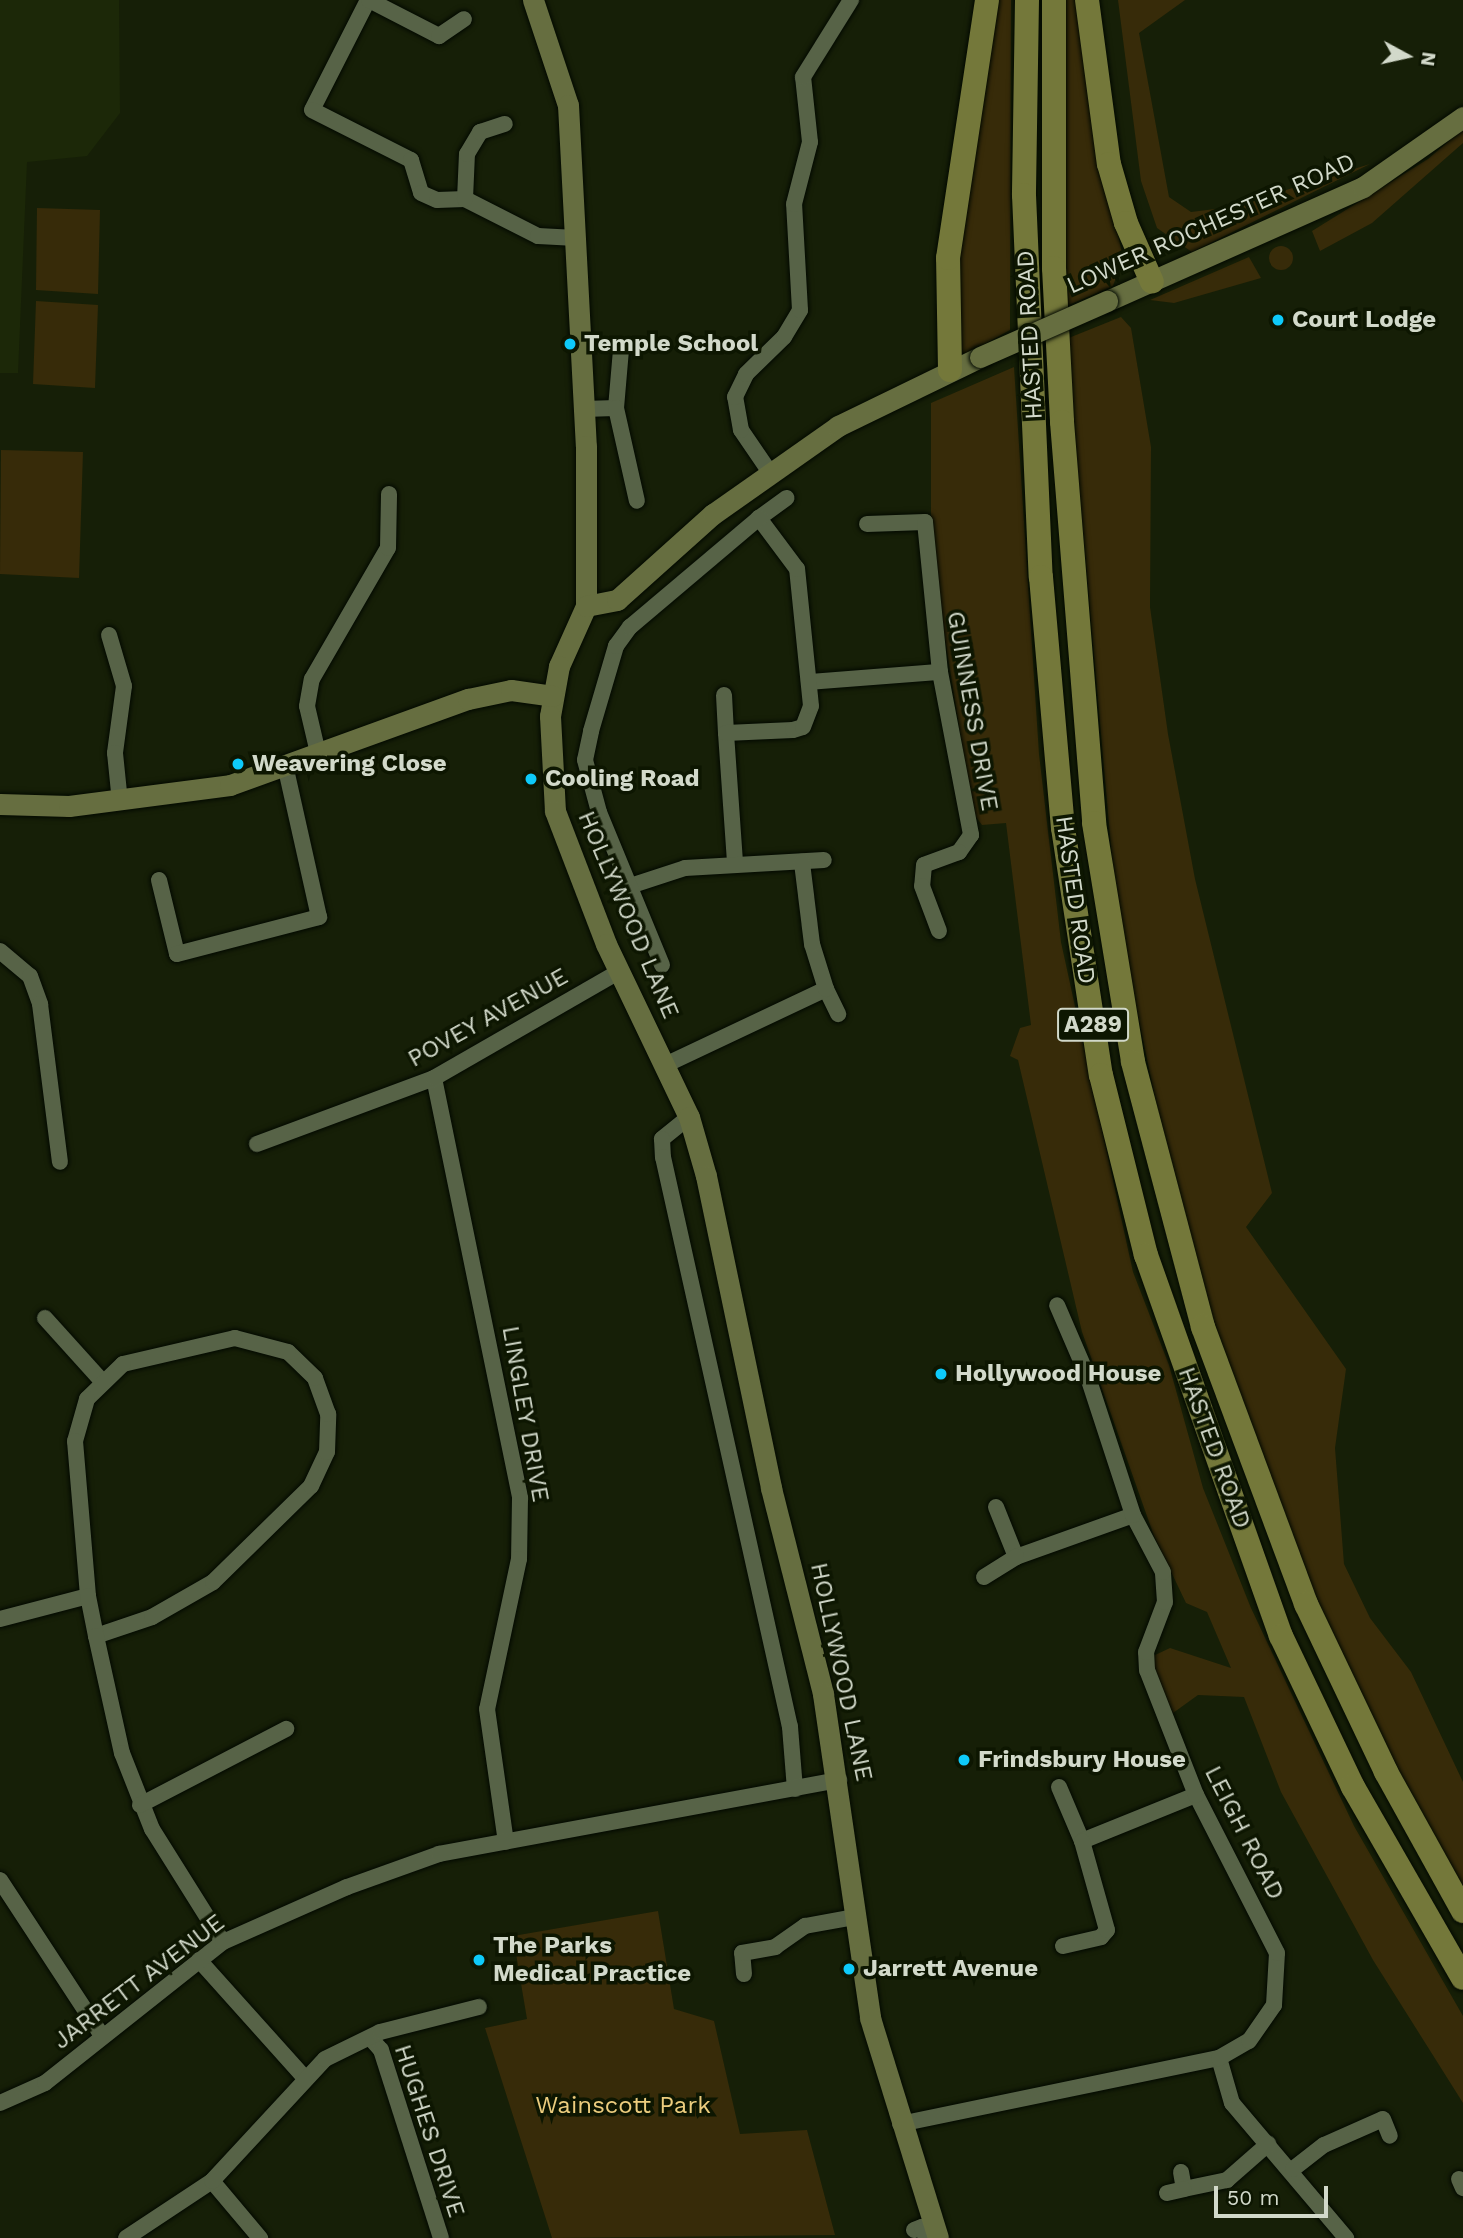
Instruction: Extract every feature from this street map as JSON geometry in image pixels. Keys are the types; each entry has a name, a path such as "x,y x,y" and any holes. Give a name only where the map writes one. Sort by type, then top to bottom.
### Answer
{"main road":[{"path":"533,0 568,105 584,409 586,607"},
{"path":"950,370 948,258 987,0"},
{"name":"HASTED ROAD","path":"1027,0 1024,195 1041,577 1063,828 1101,1075 1146,1255 1281,1636 1353,1787 1463,1978"},
{"name":"HASTED ROAD","path":"1054,0 1054,268 1063,435 1094,823 1133,1062 1203,1327 1306,1604 1386,1772 1463,1911"},
{"path":"1087,0 1109,164 1125,223 1152,282"},
{"name":"LOWER ROCHESTER ROAD","path":"586,607 617,600 769,471 838,426 950,370 1363,187 1463,117"},
{"name":"HOLLYWOOD LANE","path":"586,607 572,630 553,696 547,748 555,811 620,971 689,1117 839,1780 870,2018 900,2124 938,2238"},
{"path":"0,804 120,802 230,785 468,699 511,690 553,696"}],"street":[{"path":"464,19 439,36 368,0 312,110 411,160 421,193 437,201 465,199 538,236 576,238"},
{"path":"769,471 741,430 735,397 746,374 785,337 800,310 794,204 810,142 803,77 851,0"},
{"path":"465,199 467,154 480,132 505,124"},
{"path":"621,350 616,408 636,501"},
{"path":"584,409 616,408"},
{"path":"318,753 307,706 312,679 387,548 389,494"},
{"path":"662,965 629,886 585,760 607,669 630,627 759,518 787,498"},
{"path":"726,733 803,727 809,682 797,569 759,518"},
{"name":"GUINNESS DRIVE","path":"867,524 925,522 940,672 971,835 960,852 924,865 922,887 939,931"},
{"path":"109,635 124,686 115,753 120,802"},
{"path":"809,682 940,672"},
{"path":"724,695 736,862"},
{"path":"159,880 177,954 319,917 285,765"},
{"path":"629,886 685,868 736,862 824,860"},
{"path":"802,862 812,943 826,989 838,1014"},
{"path":"0,951 30,976 40,1004 60,1162"},
{"name":"POVEY AVENUE","path":"257,1144 434,1078 620,971"},
{"path":"665,1065 826,989"},
{"name":"LINGLEY DRIVE","path":"434,1078 520,1498 519,1559 488,1703 506,1842"},
{"path":"689,1117 666,1133 663,1157 790,1727 795,1789"},
{"name":"LEIGH ROAD","path":"900,2124 1219,2058 1262,2027 1274,2005 1277,1953 1196,1795 1147,1670 1146,1652 1166,1586 1133,1515 1088,1377 1057,1305"},
{"path":"45,1318 101,1380"},
{"path":"96,1636 152,1617 213,1583 311,1486 330,1439 326,1401 315,1378 298,1359 265,1341 235,1338 145,1357 101,1380 81,1412 75,1441 88,1596 96,1636 141,1805 223,1942"},
{"path":"996,1507 1016,1557"},
{"path":"984,1577 1016,1557 1133,1515"},
{"path":"0,1619 88,1596"},
{"path":"141,1805 286,1729"},
{"name":"JARRETT AVENUE","path":"0,2103 34,2091 223,1942 270,1916 439,1854 839,1780"},
{"path":"1059,1787 1082,1841 1107,1930 1101,1937 1063,1946"},
{"path":"1082,1841 1196,1795"},
{"path":"0,1880 102,2036"},
{"path":"744,1974 742,1953 775,1947 804,1926 855,1917"},
{"path":"200,1960 305,2078"},
{"path":"126,2238 212,2181 325,2059 372,2040 380,2032 479,2007"},
{"name":"HUGHES DRIVE","path":"372,2040 381,2050 441,2238"},
{"path":"1219,2058 1232,2103 1293,2169 1346,2238"},
{"path":"1293,2169 1324,2145 1380,2112 1390,2136"},
{"path":"1167,2193 1227,2180 1268,2144"},
{"path":"1181,2172 1184,2189"},
{"path":"212,2181 260,2238"}],"shaded area":[{"path":"0,0 119,0 120,113 87,156 27,162 18,373 0,373"}],"green space":[{"path":"992,0 1011,0 1010,330 963,356 948,345"},
{"path":"1066,0 1082,0 1098,142 1123,258 1113,286 1064,307"},
{"path":"1118,0 1185,0 1139,33 1169,197 1191,212 1231,207 1370,164 1192,252 1157,228 1141,181"},
{"path":"1463,129 1463,143 1372,223 1320,251 1312,231 1428,159"},
{"path":"37,208 100,210 98,294 36,290"},
{"path":"1281,246 1290,249 1293,258 1290,267 1281,270 1272,267 1269,258 1272,249"},
{"path":"1249,257 1261,278 1174,303 1150,300"},
{"path":"36,301 98,305 95,388 33,384"},
{"path":"1121,317 1131,328 1151,447 1150,607 1168,734 1195,879 1272,1193 1246,1227 1346,1369 1335,1448 1344,1564 1370,1618 1411,1672 1463,1782 1463,1899 1305,1582 1246,1426 1177,1203 1117,915 1066,339"},
{"path":"1014,367 1039,754 1061,942 1133,1272 1169,1365 1203,1488 1251,1608 1354,1826 1463,2016 1463,2103 1373,1960 1281,1792 1244,1697 1198,1695 1173,1713 1153,1672 1153,1656 1170,1648 1231,1668 1207,1612 1186,1603 1154,1536 1082,1332 1018,1060 1010,1056 1020,1028 1031,1025 1006,823 982,825 973,813 931,551 931,403"},
{"path":"1,450 83,452 79,578 0,574"},
{"name":"Wainscott Park","path":"658,1911 674,2009 714,2021 740,2134 807,2130 835,2235 552,2238 485,2028 527,2019 513,1936"}],"place":[{"name":"Court Lodge","path":"1278,320"},
{"name":"Temple School","path":"570,344"},
{"name":"Weavering Close","path":"238,764"},
{"name":"Cooling Road","path":"531,779"},
{"name":"Hollywood House","path":"941,1374"},
{"name":"Frindsbury House","path":"964,1760"},
{"name":"The Parks Medical Practice","path":"479,1960"},
{"name":"Jarrett Avenue","path":"849,1969"}]}
